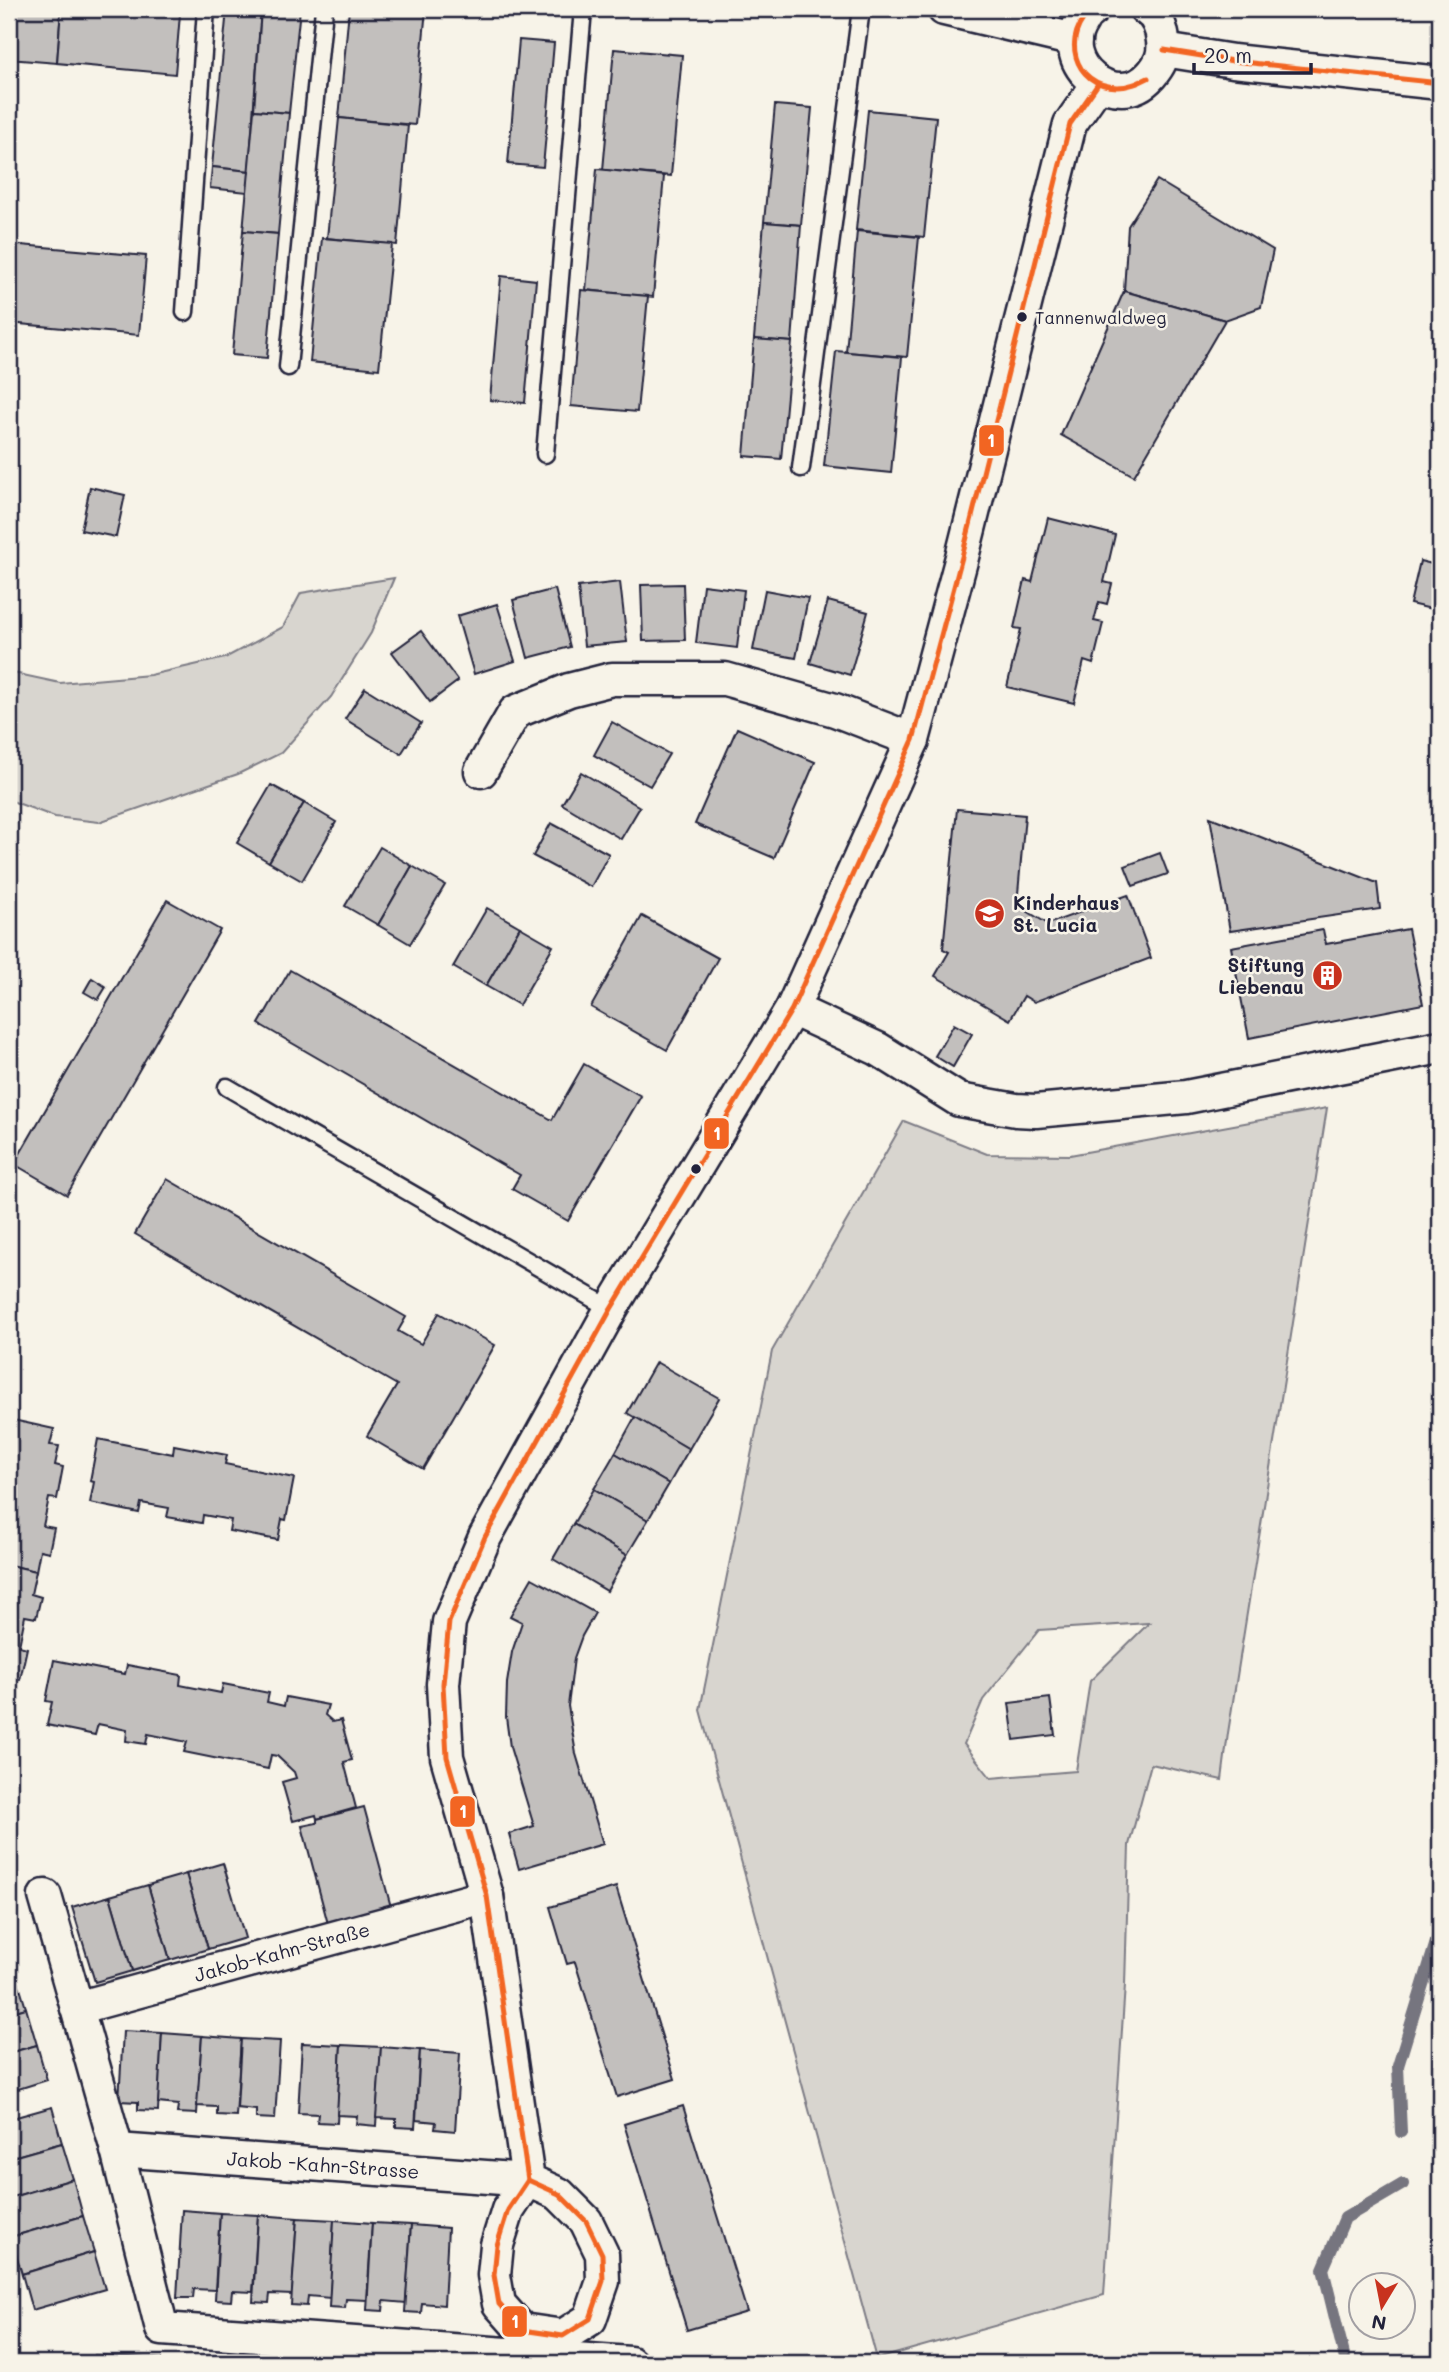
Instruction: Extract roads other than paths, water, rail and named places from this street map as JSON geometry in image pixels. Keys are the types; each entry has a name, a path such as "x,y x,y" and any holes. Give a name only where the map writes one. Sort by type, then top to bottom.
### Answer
{"street":[{"path":"944,9 1074,40"},
{"path":"1093,9 1081,21 1074,40 1076,58 1084,73 1098,84 1115,89 1132,88 1147,79 1159,66 1164,50 1162,29 1146,9"},
{"path":"1164,50 1233,61 1440,83"},
{"path":"516,2342 499,2304 494,2275 497,2245 508,2210 528,2180 487,1896 447,1757 443,1684 449,1622 485,1537 611,1309 792,1009 913,740 962,557 1070,124 1098,84"},
{"path":"481,771 515,712 569,690 612,678 724,679 835,710 913,740"},
{"path":"792,1009 878,1049 959,1100 1016,1110 1037,1111 1186,1097 1440,1046"},
{"path":"45,1896 117,2150 162,2329 469,2357 516,2342 563,2336 590,2319 603,2281 602,2254 586,2221 559,2194 528,2180"},
{"name":"Jakob-Kahn-Straße","path":"77,2008 487,1896"},
{"name":"Jakob -Kahn-Strasse","path":"117,2150 528,2180"},
{"path":"516,2342 631,2363"}],"lane":[{"path":"185,312 206,9"},
{"path":"288,367 324,9"},
{"path":"545,454 583,9"},
{"path":"801,468 861,9"},
{"path":"227,1087 611,1309"}],"waterway":[{"path":"1401,2132 1398,2066 1440,1929"},
{"path":"1346,2363 1323,2269 1345,2218 1403,2184"}],"place":[{"name":"Tannenwaldweg","path":"1022,317"},
{"name":"Kinderhaus St. Lucia","path":"990,914"},
{"name":"Stiftung Liebenau","path":"1327,976"}]}
